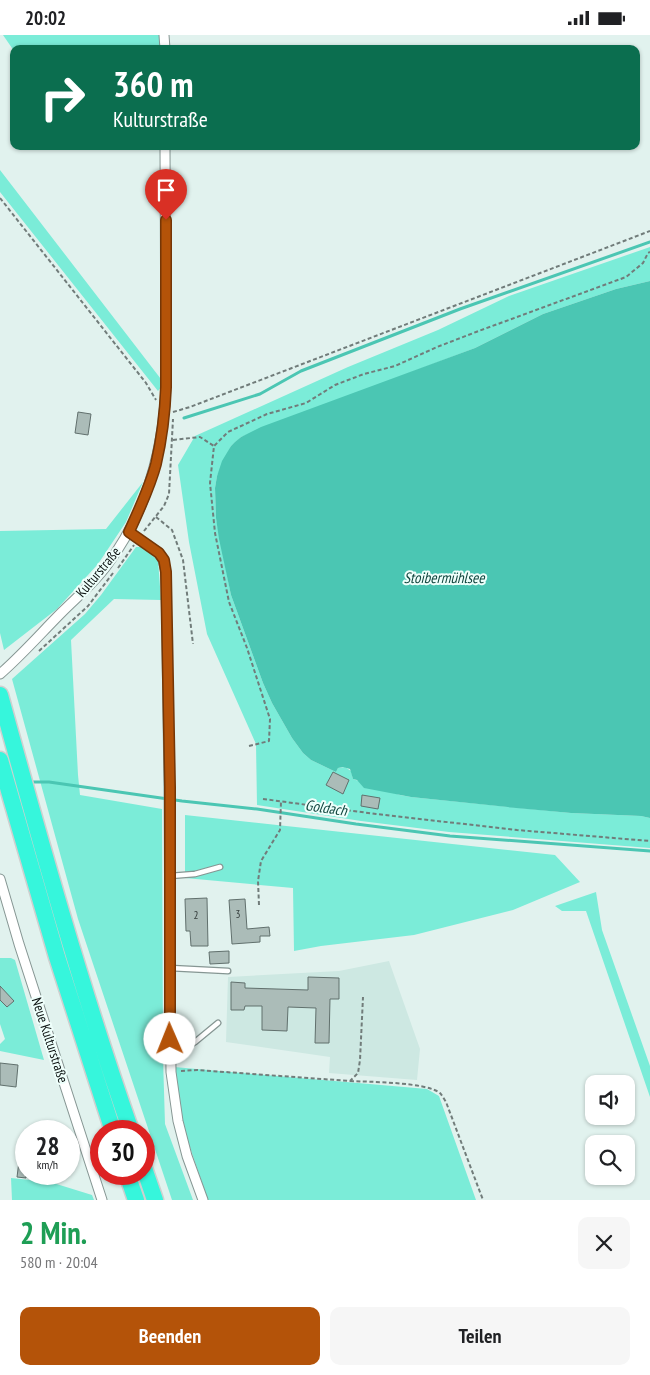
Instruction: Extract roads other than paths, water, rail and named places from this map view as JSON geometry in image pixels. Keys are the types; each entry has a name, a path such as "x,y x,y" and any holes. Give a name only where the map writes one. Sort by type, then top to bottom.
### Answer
{"highway":[{"path":"0,695 74,950 127,1120"},
{"path":"2,768 58,957 110,1120"},
{"path":"131,1185 136,1200"},
{"path":"150,1185 155,1200"}],"street":[{"name":"Kulturstraße","path":"0,674 24,653 82,594 106,566 129,532 156,465 169,413 166,387 165,150"},
{"path":"129,532 164,560 166,572 170,1056 178,1121 203,1200"},
{"name":"Neue Kulturstraße","path":"0,879 19,944 102,1200"}],"lane":[{"path":"170,876 195,874 220,867"},
{"path":"170,967 228,971"},
{"path":"170,1056 195,1042 218,1023"}],"water":[{"name":"Stoibermühlsee","path":"650,281 650,818 571,813 411,797 364,788 357,780 353,779 350,769 338,768 336,772 311,760 292,738 272,703 231,595 219,539 215,488 222,461 231,446 241,437 261,427 475,348 543,314 616,289"}],"waterway":[{"path":"184,418 260,394 301,371 460,309 650,242"},
{"name":"Goldach","path":"30,782 49,782 450,836 650,851"}]}
